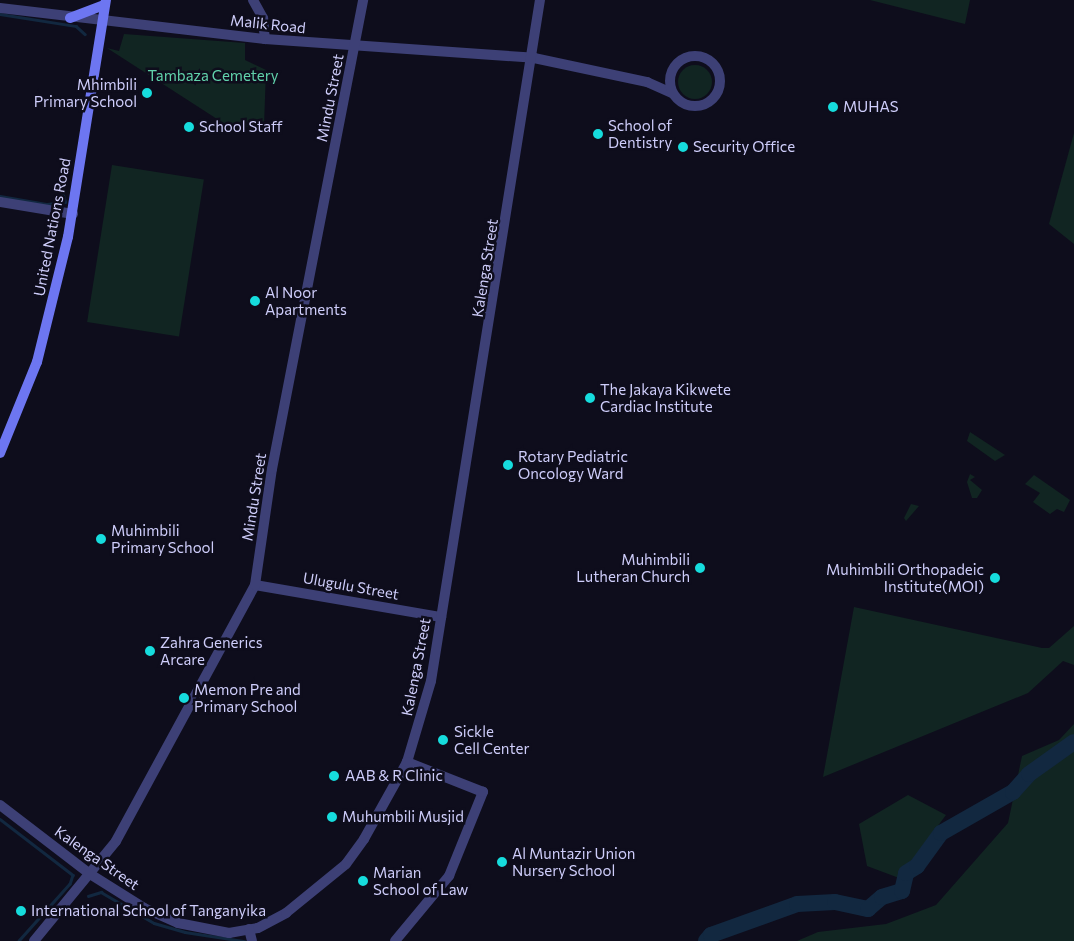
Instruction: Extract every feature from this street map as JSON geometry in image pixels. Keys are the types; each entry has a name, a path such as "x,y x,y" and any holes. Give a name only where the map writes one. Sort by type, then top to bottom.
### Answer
{"street":[{"path":"253,0 262,18 265,39"},
{"name":"Mindu Street","path":"34,941 90,874 144,794 255,585 272,469 363,0"},
{"name":"Kalenga Street","path":"0,805 90,874 178,923 229,933 249,929 286,913 346,864 388,803 407,762 424,713 534,58 540,0"},
{"path":"70,18 105,3"},
{"name":"United Nations Road","path":"0,453 37,362 73,214 100,22 105,3"},
{"name":"Malik Road","path":"0,8 100,22 355,48 534,58 647,82 672,93"},
{"path":"647,82 671,71 684,58 701,56 717,69 720,84 714,98 701,106 686,105 672,93 671,71"},
{"path":"0,202 73,214"},
{"name":"Ulugulu Street","path":"255,585 441,617"},
{"path":"395,941 449,876 483,792 407,762"},
{"path":"249,929 252,941"}],"green space":[{"path":"870,0 970,0 965,24"},
{"name":"Tambaza Cemetery","path":"124,34 245,43 245,60 266,70 264,126 231,128 107,48 119,51"},
{"path":"695,65 702,66 707,70 711,75 711,89 707,94 702,98 695,99 688,98 683,94 679,89 678,82 679,75 683,70 688,66"},
{"path":"1074,133 1074,244 1049,224"},
{"path":"112,165 204,180 179,337 87,322"},
{"path":"970,432 1005,455 995,461 967,441"},
{"path":"970,474 975,477 970,480 982,490 977,498 972,498 967,482"},
{"path":"1034,475 1070,500 1064,512 1057,509 1050,514 1033,502 1040,493 1025,484"},
{"path":"911,504 919,506 906,521 904,518"},
{"path":"854,607 1042,648 1049,648 1074,626 1074,665 1063,661 1028,693 823,777"},
{"path":"1074,724 1074,941 797,941 818,932 886,924 936,905 1008,823 1022,756 1059,740"},
{"path":"908,795 946,815 899,878 867,866 859,824"}],"waterway":[{"path":"0,14 76,26 85,34"},
{"path":"0,196 47,204 65,202 63,195"},
{"path":"706,941 711,935 797,904 835,902 868,909 882,897 902,891 906,873 917,866 941,833 1013,792 1029,774 1074,742"},
{"path":"0,819 73,875 70,884 19,941"},
{"path":"88,896 101,892 154,923 185,932 244,941"}],"place":[{"name":"Mhimbili Primary School","path":"147,93"},
{"name":"MUHAS","path":"833,107"},
{"name":"School Staff","path":"189,127"},
{"name":"School of Dentistry","path":"598,134"},
{"name":"Security Office","path":"683,147"},
{"name":"Al Noor Apartments","path":"255,301"},
{"name":"The Jakaya Kikwete Cardiac Institute","path":"590,398"},
{"name":"Rotary Pediatric Oncology Ward","path":"508,465"},
{"name":"Muhimbili Primary School","path":"101,539"},
{"name":"Muhimbili Lutheran Church","path":"700,568"},
{"name":"Muhimbili Orthopadeic Institute(MOI)","path":"995,578"},
{"name":"Zahra Generics Arcare","path":"150,651"},
{"name":"Memon Pre and Primary School","path":"184,698"},
{"name":"Sickle Cell Center","path":"443,740"},
{"name":"AAB & R Clinic","path":"334,776"},
{"name":"Muhumbili Musjid","path":"332,817"},
{"name":"Al Muntazir Union Nursery School","path":"502,862"},
{"name":"Marian School of Law","path":"363,881"},
{"name":"International School of Tanganyika","path":"21,911"}]}
